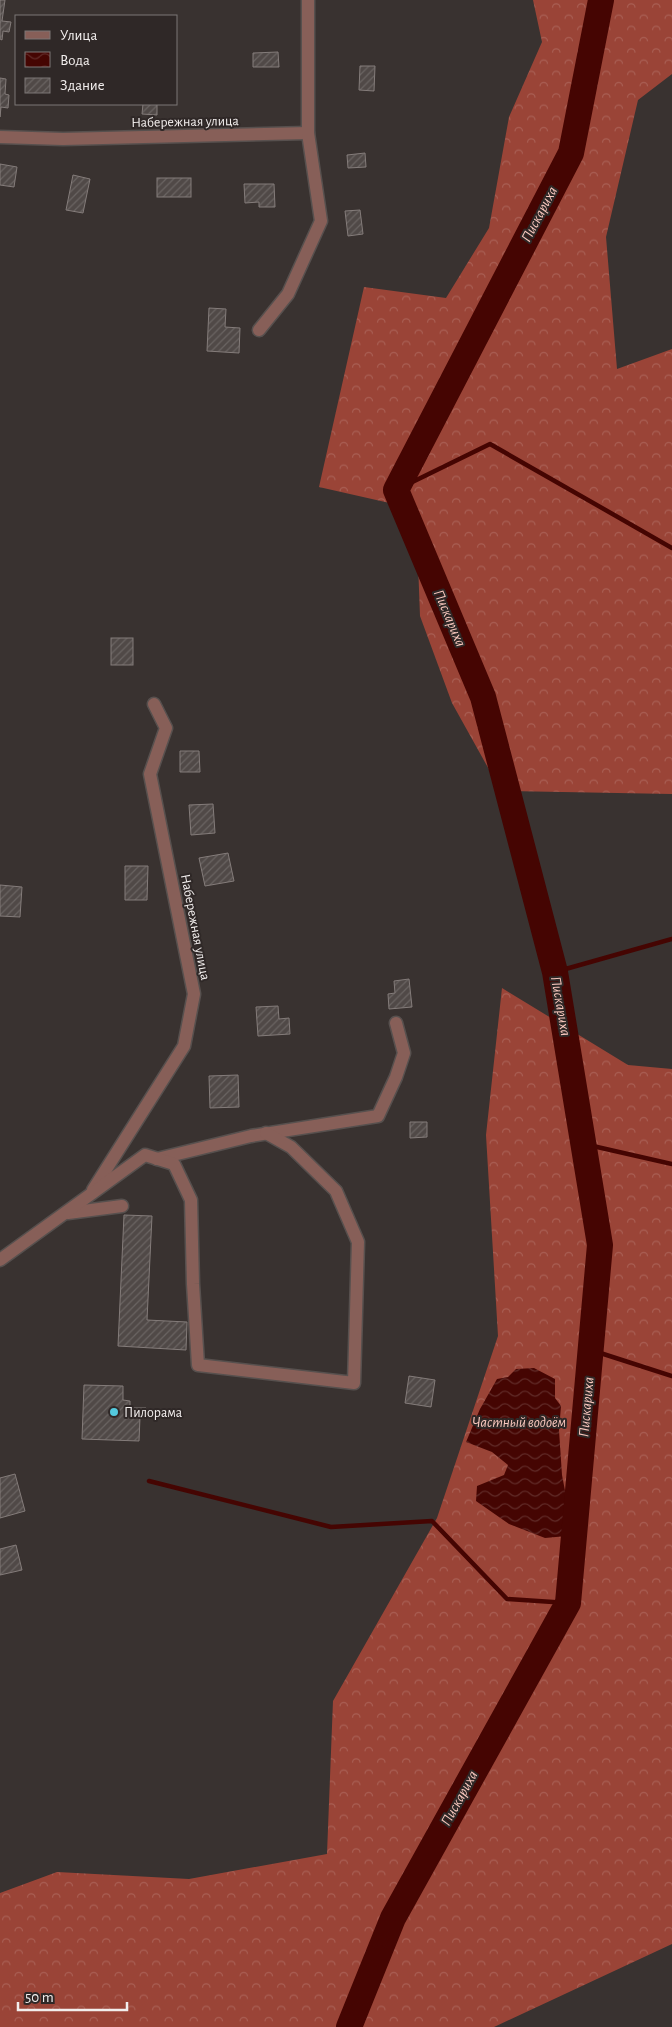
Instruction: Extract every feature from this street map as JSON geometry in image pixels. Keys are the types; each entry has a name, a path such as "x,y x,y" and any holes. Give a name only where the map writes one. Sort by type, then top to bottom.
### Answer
{"street":[{"path":"259,330 288,294 321,221 308,133 308,0"},
{"name":"Набережная улица","path":"0,137 63,139 308,133"},
{"name":"Набережная улица","path":"89,1196 184,1046 194,994 150,774 166,728 154,704"},
{"path":"157,1159 266,1133 378,1116 396,1077 404,1053 396,1023"},
{"path":"0,1260 145,1155 174,1164 191,1200 193,1284 198,1365 354,1384 358,1242 336,1191 291,1147 266,1133"},
{"path":"65,1214 122,1206"}],"green space":[{"path":"533,0 672,0 672,74 638,100 606,237 617,369 672,349 672,794 501,791 452,703 420,616 416,509 319,487 364,287 446,298 489,228 509,117 542,42"},
{"path":"502,988 628,1065 672,1069 672,1944 494,2027 0,2027 0,1893 57,1872 189,1879 327,1854 333,1701 437,1518 498,1336 486,1135"}],"water":[{"name":"Частный водоём","path":"534,1368 555,1379 555,1398 561,1406 559,1430 562,1475 566,1496 567,1536 545,1538 509,1524 476,1501 477,1486 504,1475 508,1465 492,1452 466,1442 480,1409 497,1379 508,1377 516,1369"}],"building":[{"path":"0,0 5,0 2,21 11,22 9,32 3,31 2,40 0,39"},
{"path":"278,52 279,67 253,67 253,53"},
{"path":"360,66 375,66 374,91 359,90"},
{"path":"0,78 6,79 5,94 9,95 8,108 1,107 0,117"},
{"path":"143,105 157,105 157,115 142,114"},
{"path":"365,153 366,167 348,168 347,155"},
{"path":"0,164 17,167 14,187 0,185"},
{"path":"73,175 90,179 83,213 66,210"},
{"path":"157,178 191,178 191,197 157,197"},
{"path":"244,184 274,184 275,207 259,207 259,202 245,203"},
{"path":"360,210 363,234 348,236 345,211"},
{"path":"209,308 226,309 225,327 240,328 239,353 207,351"},
{"path":"111,638 133,638 133,665 111,665"},
{"path":"180,751 199,751 200,772 180,772"},
{"path":"213,804 215,833 191,835 189,805"},
{"path":"228,853 234,881 205,886 199,858"},
{"path":"125,866 148,866 147,900 125,900"},
{"path":"0,885 22,887 20,917 0,916"},
{"path":"409,979 412,1007 389,1009 388,994 395,993 394,981"},
{"path":"278,1006 279,1019 289,1018 290,1034 258,1036 256,1007"},
{"path":"238,1075 239,1107 210,1108 209,1076"},
{"path":"410,1122 427,1122 427,1137 410,1138"},
{"path":"124,1215 152,1216 147,1320 187,1322 186,1350 118,1346"},
{"path":"409,1376 435,1380 431,1407 405,1403"},
{"name":"Пилорама","path":"84,1385 123,1386 123,1400 130,1401 130,1408 146,1408 146,1417 140,1417 139,1441 82,1439"},
{"path":"15,1474 25,1511 0,1518 0,1478"},
{"path":"16,1545 22,1570 0,1575 0,1549"}],"waterway":[{"name":"Пискариха","path":"349,2027 393,1918 568,1603 600,1245 555,972 483,697 396,490 571,153 601,0"},
{"path":"396,490 490,444 672,548"},
{"path":"555,972 672,939"},
{"path":"584,1144 672,1164"},
{"path":"591,1350 672,1376"},
{"path":"149,1481 331,1527 432,1521 507,1599 568,1603"}],"place":[{"name":"Пилорама","path":"114,1412"}]}
